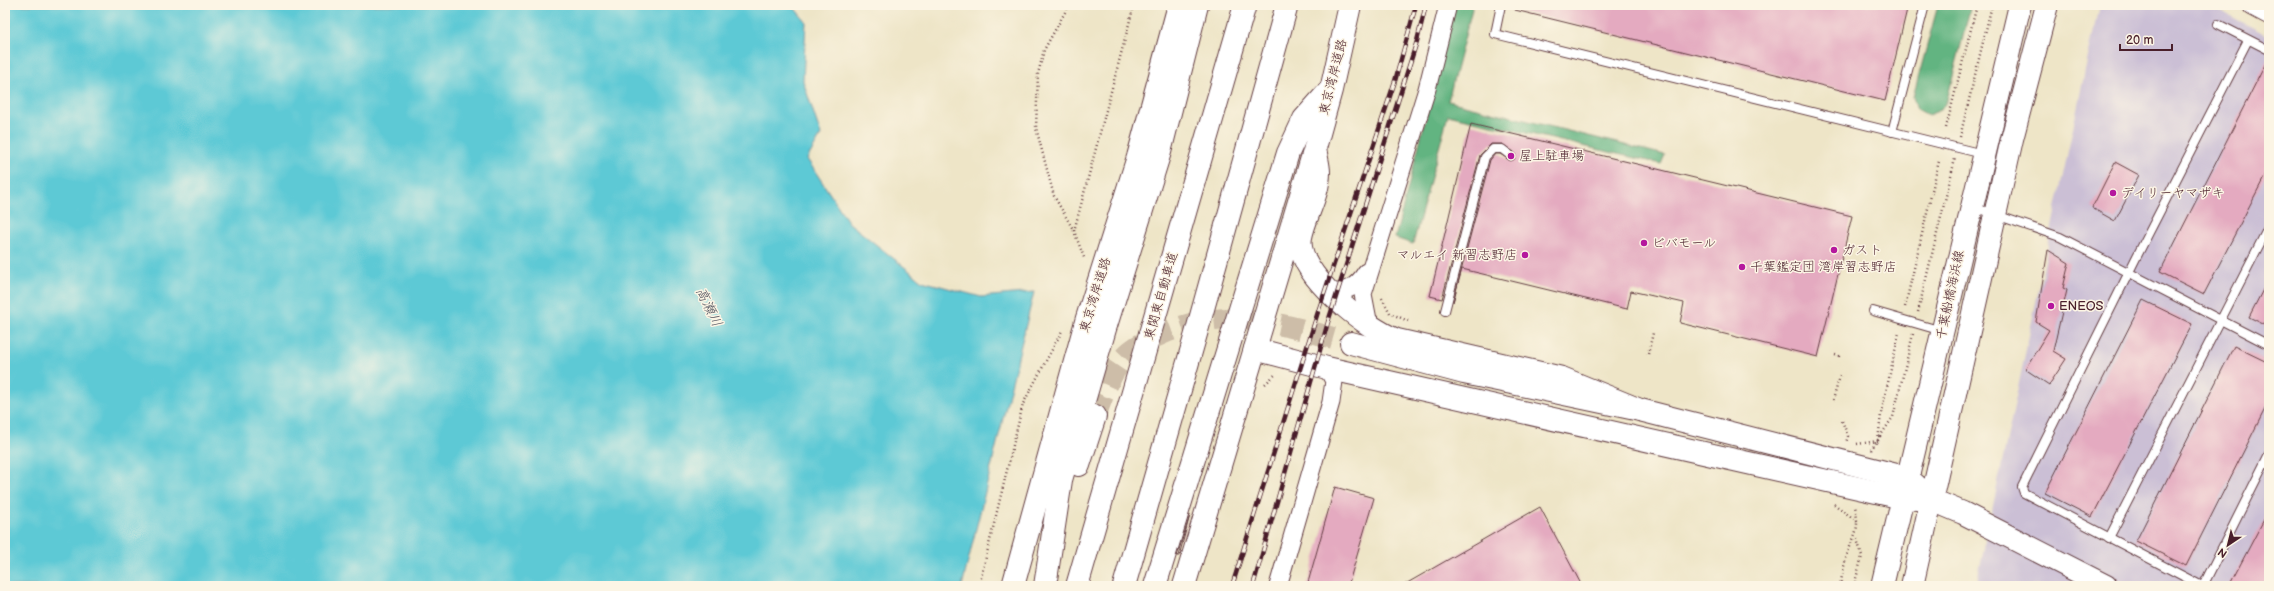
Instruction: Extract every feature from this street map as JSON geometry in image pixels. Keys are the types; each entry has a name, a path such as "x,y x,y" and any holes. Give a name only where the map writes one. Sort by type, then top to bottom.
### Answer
{"main road":[{"name":"東京湾岸道路","path":"1013,586 1087,318 1138,157 1180,5"},
{"path":"1046,586 1061,480 1105,329 1160,152 1197,5"},
{"name":"東関東自動車道","path":"1077,586 1245,5"},
{"path":"1124,586 1198,327 1286,5"},
{"name":"東京湾岸道路","path":"1184,586 1315,148 1331,90 1350,5"},
{"name":"千葉船橋海浜線","path":"1882,586 1943,331 1970,206 2020,5"},
{"name":"千葉船橋海浜線","path":"1912,586 2012,139 2047,5"},
{"path":"2254,5 2269,12"},
{"path":"1155,586 1288,153 1304,119 1331,90"},
{"path":"1315,148 1319,172 1317,186 1301,239 1302,254 1330,294 1384,335 1397,340 1562,378 1640,410"},
{"path":"1351,343 1464,373 1640,410 1905,488 1963,513 2106,586"},
{"path":"1214,395 1233,355 1242,350 1255,349 1327,368 1905,488"},
{"path":"1046,586 1074,484 1095,416"}],"street":[{"path":"1369,324 1364,306 1363,294 1428,89 1448,5"},
{"path":"1330,294 1345,291 1359,283 1376,252"},
{"path":"1278,586 1331,402 1334,380 1327,368"},
{"path":"1331,402 1343,384 1349,380 1368,376"}],"lane":[{"path":"1501,5 1495,34 1983,154"},
{"path":"1892,132 1924,5"},
{"path":"2218,24 2269,50"},
{"path":"2248,40 2128,273 2022,487 2024,493 2202,586 2269,454"},
{"path":"1445,311 1485,158 1493,149 1502,150 1511,156"},
{"path":"1970,206 2060,237 2269,345"},
{"path":"2109,538 2269,226"},
{"path":"1873,311 1943,331"}],"path":[{"path":"1069,5 1044,50 1038,80 1036,128 1054,196 1074,231 1087,265"},
{"path":"1074,231 1134,5"},
{"path":"1946,128 1977,5"},
{"path":"1962,129 1992,5"},
{"path":"1905,307 1939,162"},
{"path":"1919,310 1954,162"},
{"path":"979,586 1023,404 1062,330"},
{"path":"1648,354 1653,333"},
{"path":"1878,441 1881,414 1899,333"},
{"path":"1869,452 1878,441 1893,417 1913,336"},
{"path":"1836,355 1839,356 1838,359"},
{"path":"1833,400 1840,376"},
{"path":"1842,421 1848,436 1846,443"},
{"path":"1840,586 1847,555 1856,536 1859,524 1854,504"},
{"path":"1854,586 1862,556 1856,536"}],"shaded area":[{"path":"2099,5 2209,5 2269,36 2269,586 1976,586"}],"green space":[{"path":"1455,5 1473,5 1448,101 1665,155 1661,164 1448,115 1413,244 1395,238"},
{"path":"1938,5 1971,5 1947,100 1941,110 1928,115 1917,109 1913,97"}],"water":[{"name":"高瀬川","path":"5,5 792,5 806,22 803,81 821,135 807,159 849,223 922,281 981,297 1034,292 962,586 5,586"}],"building":[{"path":"1516,5 1908,5 1885,101 1515,10"},
{"path":"2269,57 2269,168 2204,294 2160,272"},
{"name":"ビバモール","path":"1471,124 1852,216 1818,357 1680,323 1684,303 1631,291 1627,309 1462,269 1453,302 1490,160 1495,154 1500,154 1511,161 1516,157 1514,152 1502,144 1491,144 1480,155 1442,299 1430,296"},
{"path":"2115,162 2139,175 2115,221 2092,208"},
{"path":"2048,250 2069,263 2063,288 2067,290 2053,351 2066,359 2049,385 2025,369 2049,330 2036,322"},
{"path":"2269,278 2269,327 2249,317"},
{"path":"2143,300 2192,324 2092,517 2045,493"},
{"path":"2234,346 2269,363 2269,401 2186,566 2136,541"},
{"path":"1335,487 1374,498 1348,586 1307,586"},
{"path":"1540,507 1582,586 1402,586"},
{"path":"2269,510 2269,586 2229,586"},
{"path":"1190,515 1179,556 1177,556"}],"tunnel":[{"path":"1095,416 1109,380 1125,356 1146,341 1164,333 1189,325 1212,320 1235,319 1258,321 1303,330 1351,343"}],"railway":[{"path":"1232,586 1317,315 1395,81 1416,5"},
{"path":"1253,586 1328,322 1417,41 1426,5"}],"place":[{"name":"屋上駐車場","path":"1511,156"},
{"name":"デイリーヤマザキ","path":"2113,193"},
{"name":"ビバモール","path":"1644,243"},
{"name":"ガスト","path":"1834,250"},
{"name":"マルエイ 新習志野店","path":"1525,255"},
{"name":"千葉鑑定団 湾岸習志野店","path":"1742,267"},
{"name":"ENEOS","path":"2051,306"}]}
